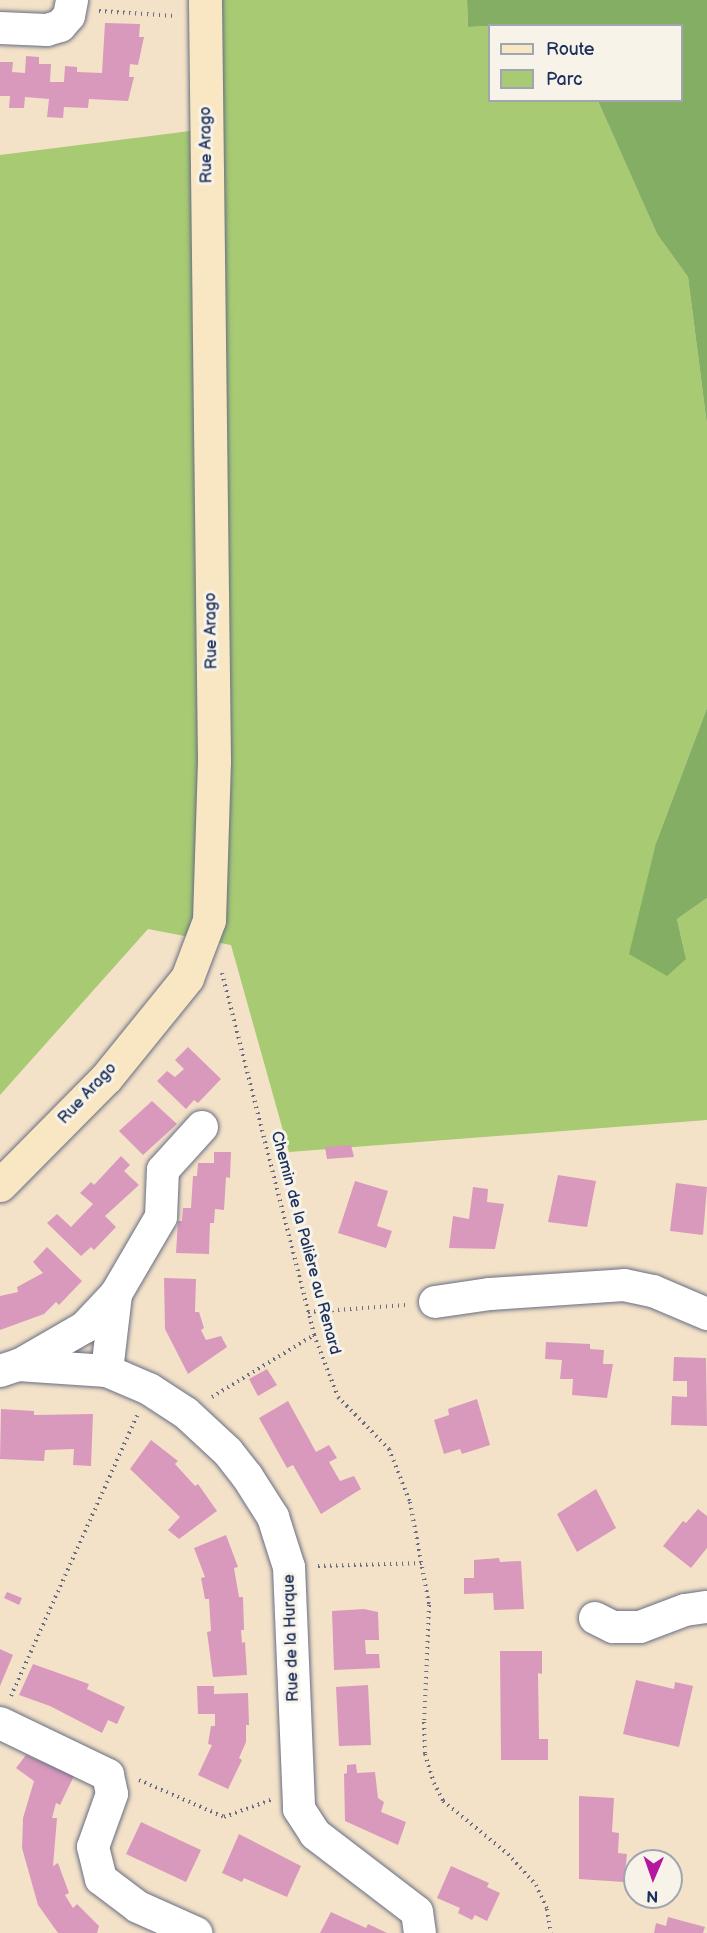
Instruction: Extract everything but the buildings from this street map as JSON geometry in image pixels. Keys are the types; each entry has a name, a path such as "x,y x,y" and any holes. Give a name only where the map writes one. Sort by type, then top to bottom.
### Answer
{"main road":[{"name":"Rue Arago","path":"0,1185 105,1078 187,978 209,920 214,761 193,8"}],"street":[{"path":"0,28 47,30 60,26 72,4"},
{"name":"Rue de la Hurque","path":"9,1368 63,1343 85,1327 116,1294 161,1217 163,1170 202,1127"},
{"path":"435,1302 490,1294 624,1285 654,1291 707,1314"},
{"name":"Rue de la Hurque","path":"106,1371 116,1294"},
{"name":"Rue de la Hurque","path":"9,1368 106,1371 149,1389 186,1413 228,1452 247,1476 273,1517 289,1567 297,1791 305,1823 417,1912 420,1933"},
{"path":"595,1618 613,1627 640,1628 685,1610 707,1607"},
{"path":"5,1712 108,1775 112,1794 93,1847 101,1879 138,1907 196,1933"}],"path":[{"path":"72,4 193,8"},
{"name":"Chemin de la Palière au Renard","path":"220,966 314,1335 338,1397 351,1414 374,1431 400,1471 422,1563 429,1605 425,1754 434,1783 443,1801 508,1854 536,1885 547,1909 551,1933"},
{"path":"308,1312 435,1302"},
{"path":"186,1413 314,1335"},
{"path":"5,1712 149,1389"},
{"path":"289,1567 422,1563"},
{"path":"108,1775 128,1775 224,1817 297,1791"}],"green space":[{"path":"205,0 467,0 468,27 488,26 488,102 598,102 657,234 688,277 707,425 707,708 656,843 686,959 677,919 707,898 707,1120 289,1152 231,945 148,929 0,1095 0,155 206,129"},
{"path":"467,0 707,0 707,425 688,277 657,234 598,102 683,102 683,24 488,24 488,26 468,27"},
{"path":"707,708 707,898 677,919 686,959 667,976 629,954 656,843"}]}
